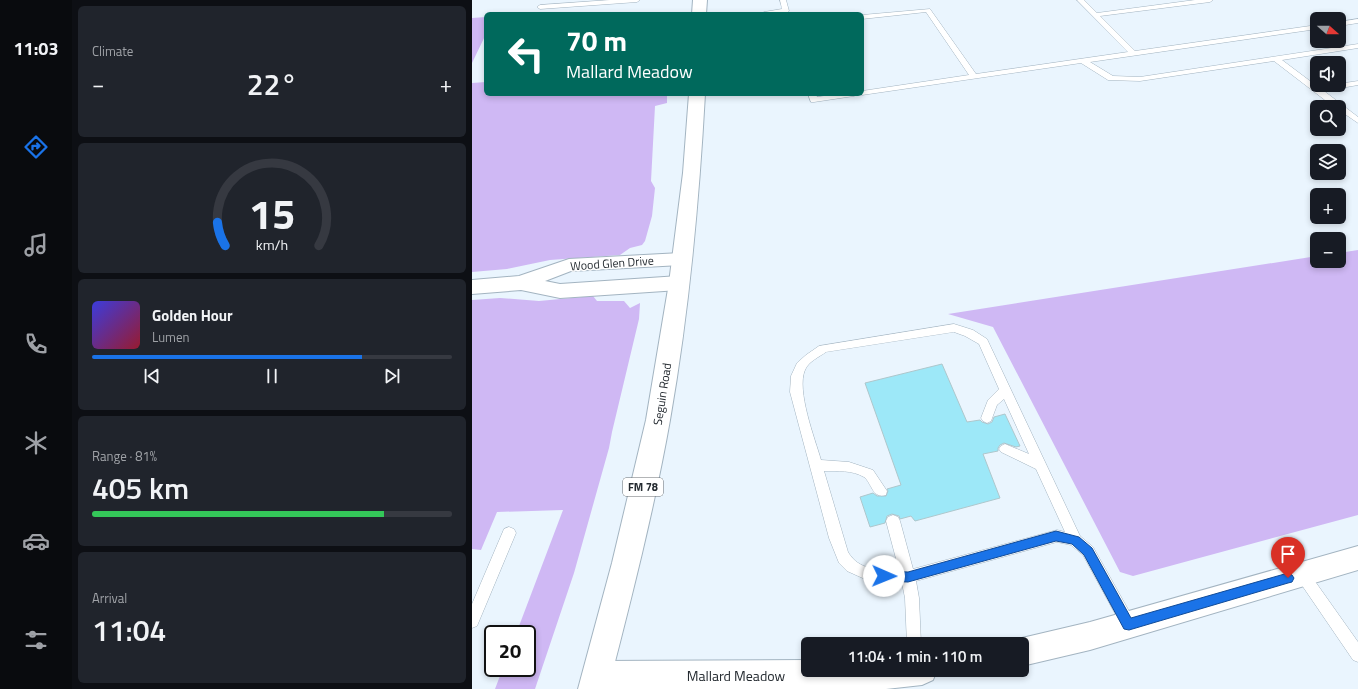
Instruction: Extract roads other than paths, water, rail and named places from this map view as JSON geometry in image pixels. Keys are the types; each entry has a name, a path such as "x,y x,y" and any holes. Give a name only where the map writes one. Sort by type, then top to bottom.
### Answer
{"main road":[{"path":"699,12 700,0"},
{"name":"Seguin Road","path":"595,682 626,563 658,420 680,271 692,173 697,96"},
{"name":"Wood Glen Drive","path":"472,287 521,283 560,291 680,271"},
{"path":"1029,650 1129,625 1358,558"},
{"name":"Mallard Meadow","path":"595,682 801,677"}],"lane":[{"path":"540,7 637,0"},
{"path":"783,0 786,12"},
{"path":"1080,0 1133,53"},
{"path":"1095,15 1210,0"},
{"path":"864,17 928,10 974,76"},
{"path":"1346,23 1358,21"},
{"path":"864,93 1310,28"},
{"path":"1082,60 1112,78 1140,79 1358,46"},
{"path":"1276,59 1310,85"},
{"path":"1346,85 1358,83"},
{"path":"1320,92 1358,121"},
{"path":"813,96 814,100 841,96"},
{"path":"1075,540 1056,536 908,577 872,576 860,571 846,561 836,538 796,392 796,377 799,368 807,359 823,349 954,328 969,333 983,342 1075,540 1088,551 1129,625"},
{"path":"988,418 992,403 1006,390"},
{"path":"1005,449 1040,464"},
{"path":"816,465 849,467 869,474 881,491"},
{"path":"893,520 912,598 915,637"},
{"path":"472,621 509,533"},
{"path":"1302,574 1358,655"}]}
